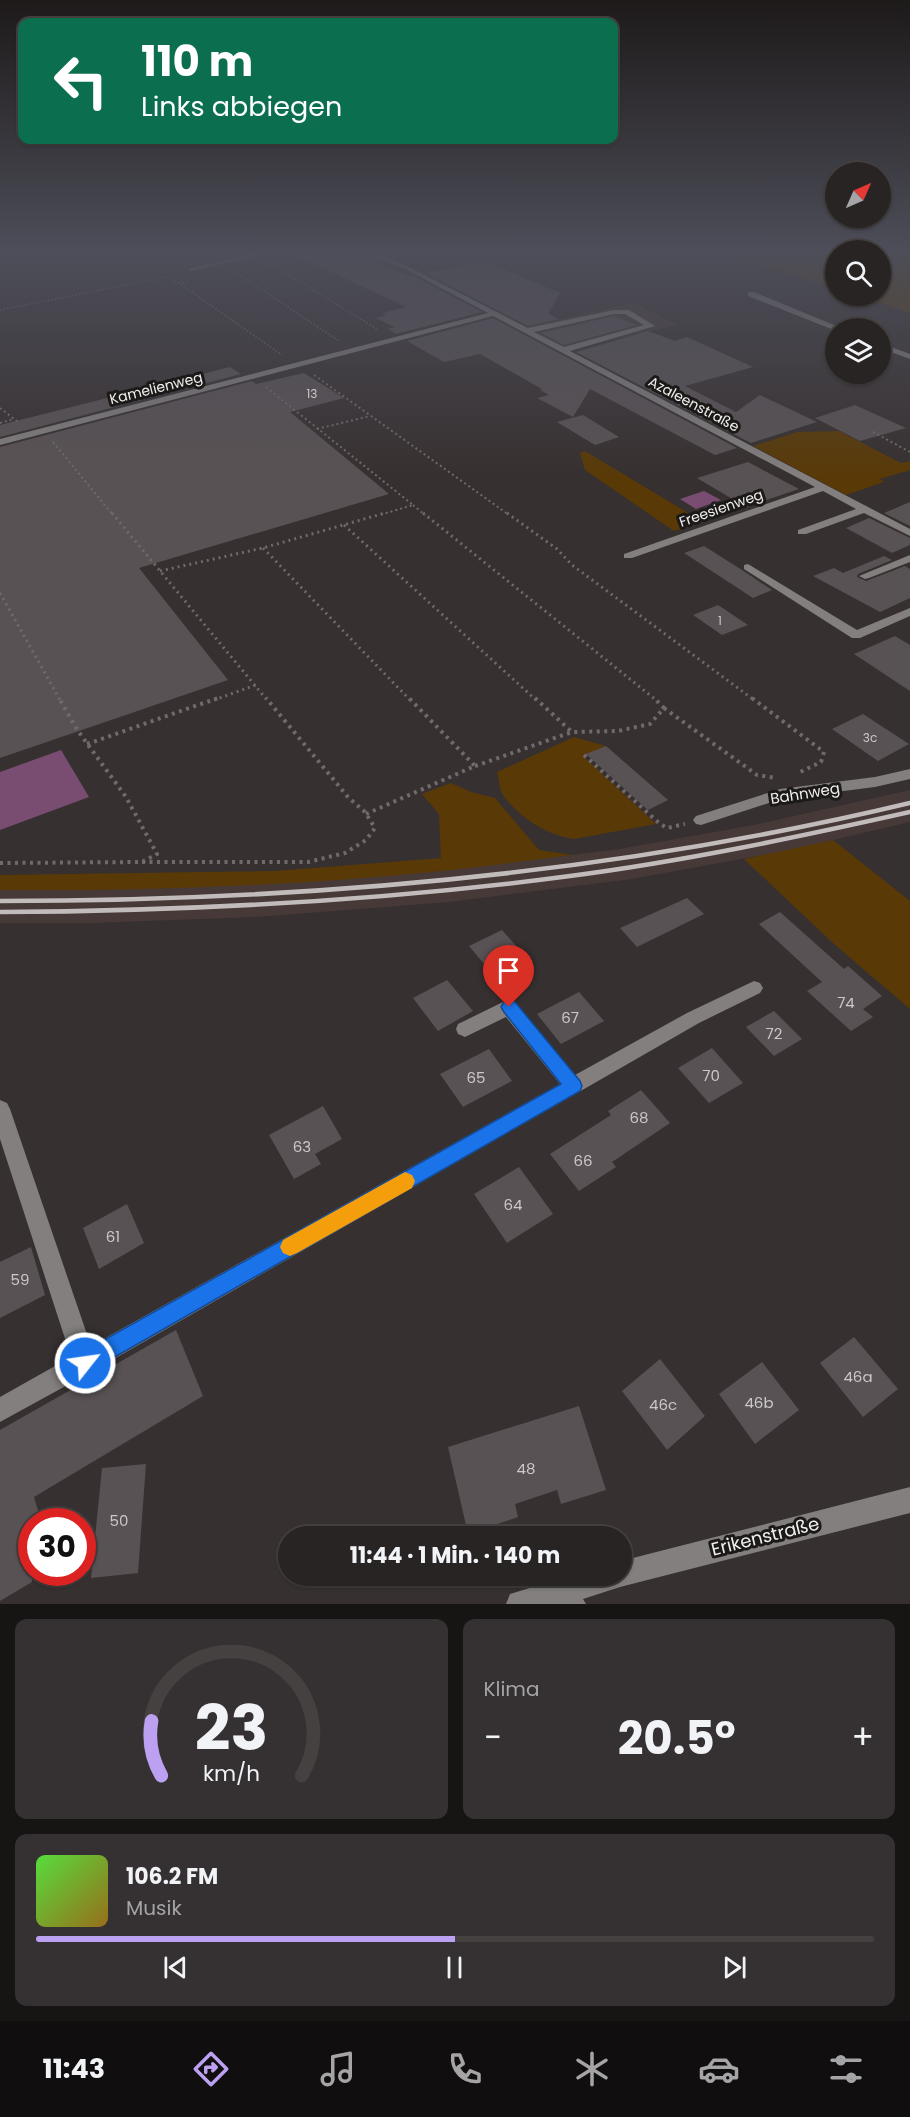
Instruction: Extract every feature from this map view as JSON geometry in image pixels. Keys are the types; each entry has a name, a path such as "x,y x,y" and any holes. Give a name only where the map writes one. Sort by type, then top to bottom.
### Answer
{"street":[{"name":"Kamelienweg","path":"0,442 447,327"},
{"name":"Azaleenstraße","path":"519,327 910,533"},
{"path":"527,331 547,327"},
{"path":"562,350 648,327"},
{"path":"891,349 910,357"},
{"name":"Freesienweg","path":"628,556 824,487"},
{"path":"802,532 865,509"},
{"path":"865,576 910,558"},
{"path":"748,567 856,635 910,612"},
{"name":"Bahnweg","path":"701,820 780,794 875,782 910,774"},
{"path":"0,1410 693,1018 754,988"},
{"path":"465,1029 509,1007 573,1086"},
{"path":"0,1109 85,1363"},
{"name":"Erikenstraße","path":"632,1571 910,1500"},
{"name":"Erikenstraße","path":"520,1604 568,1597 592,1586"}],"path":[{"path":"243,327 557,549 572,565 820,748 824,753 821,762 804,772 795,774"},
{"path":"318,327 355,351"},
{"path":"373,327 396,341"},
{"path":"253,377 664,708 757,775 777,778 786,776"},
{"path":"317,429 370,416"},
{"path":"0,423 14,419"},
{"path":"873,432 910,452"},
{"path":"0,862 308,862 345,853 366,840 375,828 366,814 348,797 53,442 34,433"},
{"path":"160,571 263,548 413,504"},
{"path":"344,525 572,732"},
{"path":"263,548 475,766"},
{"path":"0,593 78,731 126,797 157,854 142,862"},
{"path":"87,744 255,685"},
{"path":"366,814 475,766 572,732 618,731 650,724 664,708"},
{"path":"584,755 667,828 701,820"}],"shaded area":[{"path":"526,327 669,327 569,350"},
{"path":"839,431 901,463 910,461 910,470 880,479 884,482 846,495 753,446 797,432"},
{"path":"585,451 703,522 674,531 585,470 580,453"},
{"path":"704,491 721,500 696,509 680,499"},
{"path":"574,737 606,746 583,756 656,824 574,839 544,830 525,818 509,803 502,793 497,772"},
{"path":"61,750 89,797 0,830 0,772"},
{"path":"451,783 471,792 495,798 539,850 573,855 475,868 276,884 110,890 0,890 0,875 275,871 441,858 439,814 422,794"},
{"path":"910,790 910,822 795,849 632,879 449,902 256,917 92,923 0,923 0,890 102,890 442,871 619,849 754,825"},
{"path":"833,840 910,901 910,1009 834,944 744,859"}],"building":[{"path":"424,327 396,334 388,329"},
{"path":"460,327 510,327 737,448 715,455 590,389 573,417 537,398 549,395 540,390 542,389 480,354 444,362 407,341"},
{"path":"567,327 629,327 564,345 541,333"},
{"path":"648,331 675,341 687,337 753,367 685,386 736,412 760,395 817,422 751,443 576,352"},
{"path":"230,367 241,374 0,437 0,425"},
{"path":"304,373 344,398 290,412 389,494 139,568 228,680 0,758 0,447 252,381 256,384"},
{"path":"855,405 906,428 860,441 815,418"},
{"path":"583,415 619,437 595,445 557,422"},
{"path":"748,462 799,489 746,507 697,478"},
{"path":"910,502 910,526 884,513"},
{"path":"869,518 910,538 910,545 892,553 846,528"},
{"path":"704,546 772,590 753,598 684,553"},
{"path":"884,556 892,560 858,574 857,577 866,581 905,566 910,569 910,598 880,612 813,576 834,568 843,573"},
{"path":"718,605 748,625 722,635 693,615"},
{"path":"895,636 910,645 910,691 854,654"},
{"path":"863,714 909,744 878,761 832,729"},
{"path":"606,746 668,800 648,810 586,754"},
{"path":"687,898 704,914 637,947 620,928"},
{"path":"780,912 844,969 848,966 882,996 863,1009 873,1017 851,1031 807,991 822,982 759,924"},
{"path":"502,930 527,958 494,976 469,946"},
{"path":"447,980 473,1011 438,1031 413,998"},
{"path":"579,992 604,1021 561,1044 537,1014"},
{"path":"774,1011 802,1039 774,1056 746,1027"},
{"path":"712,1048 743,1083 709,1103 678,1068"},
{"path":"489,1049 512,1081 463,1107 440,1074"},
{"path":"641,1090 670,1123 612,1162 616,1167 579,1191 550,1154 611,1115 608,1111"},
{"path":"323,1106 342,1139 315,1154 321,1164 294,1179 269,1135"},
{"path":"519,1167 553,1214 507,1243 474,1194"},
{"path":"127,1204 144,1243 99,1269 83,1228"},
{"path":"31,1247 45,1295 0,1318 0,1262"},
{"path":"176,1330 203,1396 34,1497 37,1508 18,1508 18,1586 25,1586 0,1601 0,1430"},
{"path":"854,1337 898,1389 863,1417 820,1363"},
{"path":"660,1359 705,1416 667,1450 622,1391"},
{"path":"762,1362 799,1410 755,1444 719,1394"},
{"path":"579,1406 606,1490 561,1504 557,1490 515,1504 518,1517 492,1526 466,1526 448,1447"},
{"path":"146,1464 138,1573 96,1577 96,1528 102,1468"}],"railway":[{"path":"0,901 229,896 458,879 685,848 798,828 910,803"},
{"path":"0,912 214,907 357,898 499,885 699,856 910,812"}],"slow traffic":[{"path":"290,1247 405,1181"}],"route":[{"path":"85,1363 573,1086 509,1007"}]}
